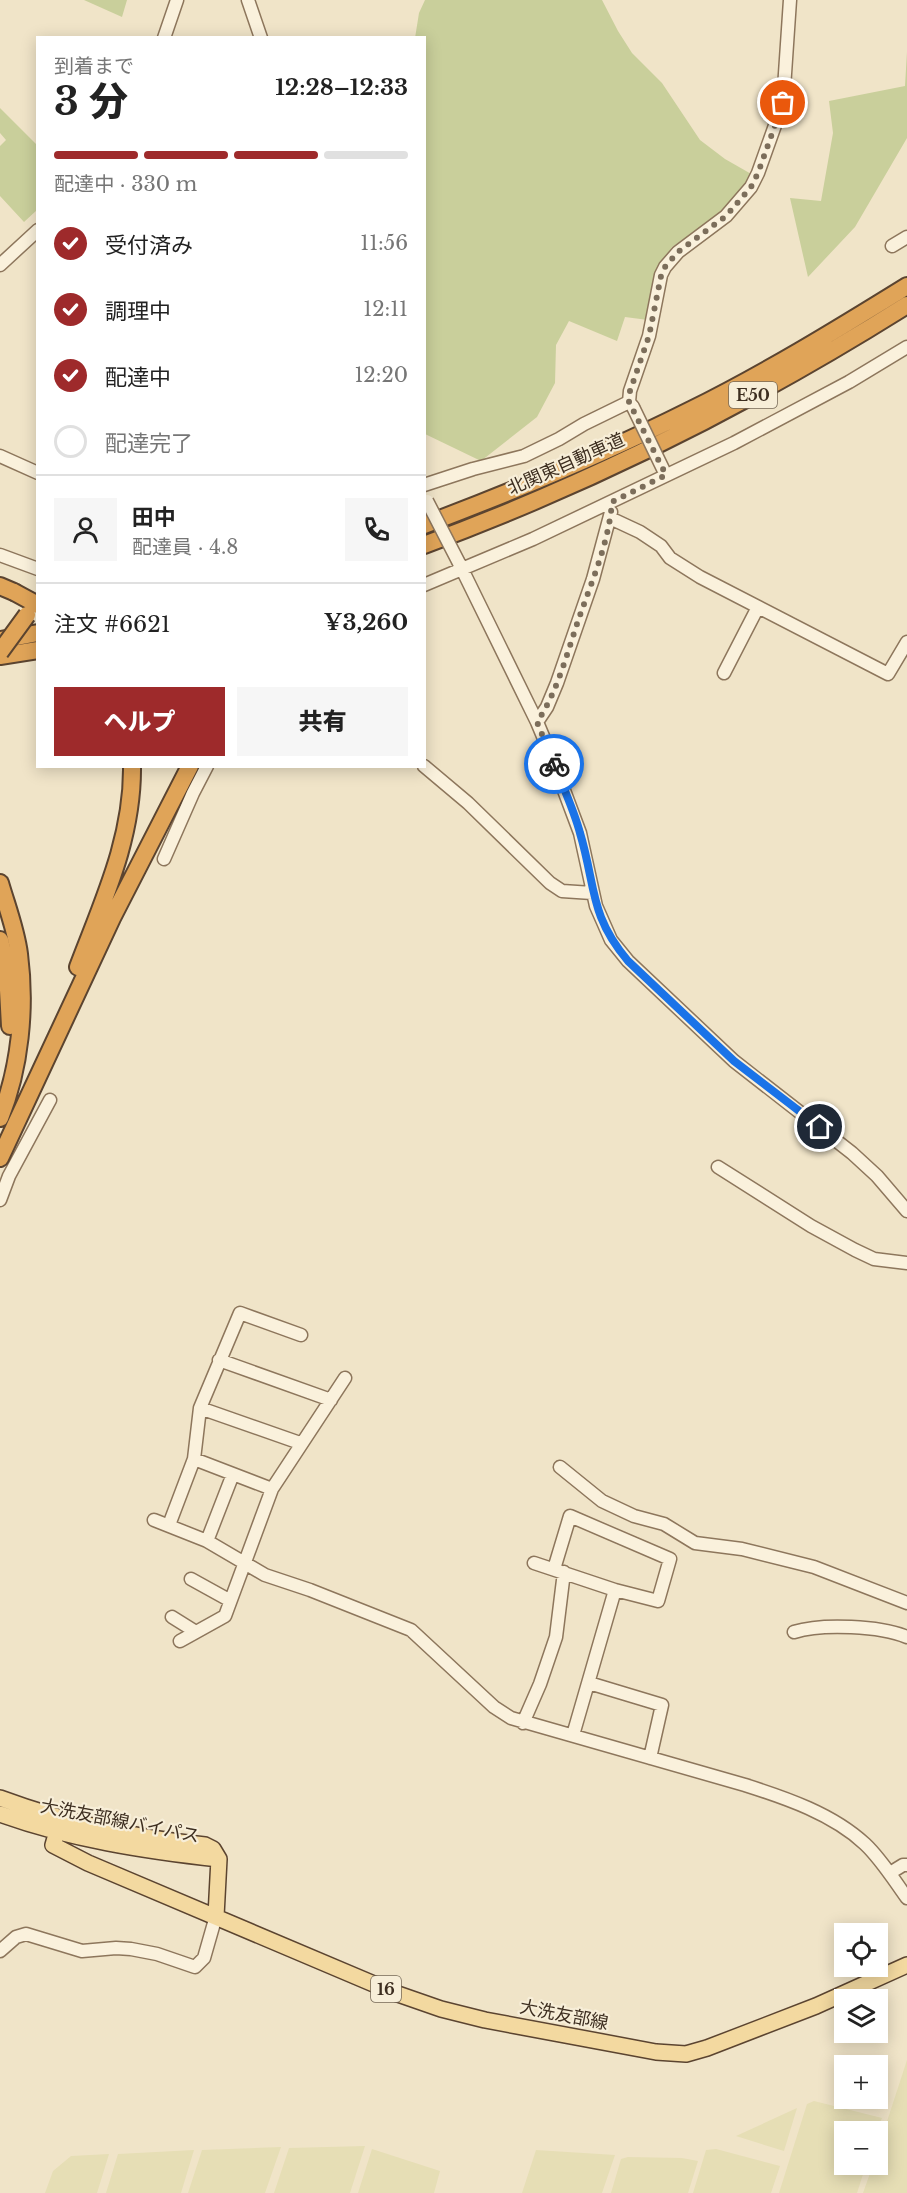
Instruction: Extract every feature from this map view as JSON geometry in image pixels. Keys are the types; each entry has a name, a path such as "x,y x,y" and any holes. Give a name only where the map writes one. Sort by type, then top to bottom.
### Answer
{"highway":[{"name":"北関東自動車道","path":"426,524 474,507 627,441 690,410 787,359 907,286"},
{"name":"北関東自動車道","path":"426,544 594,475 698,425 793,373 907,305"},
{"path":"426,503 627,441"},
{"path":"426,554 482,530 594,475"},
{"path":"0,654 34,608 7,589"},
{"path":"0,640 36,633"},
{"path":"0,654 36,650"},
{"path":"0,1156 113,876 130,813 132,768"},
{"path":"0,1156 107,928 189,768"},
{"path":"0,883 14,927 19,953 21,997 15,1066 0,1118"},
{"path":"0,940 8,981 10,1029 7,1063 0,1098"}],"main road":[{"name":"大洗友部線バイパス","path":"0,1798 131,1834 205,1845 213,1849 219,1859"},
{"name":"大洗友部線バイパス","path":"0,1814 57,1831 138,1848 219,1859"},
{"name":"大洗友部線","path":"57,1831 53,1845 88,1863 395,1993 441,2009 485,2020 668,2054 694,2052 758,2029 816,2007 907,1965"},
{"path":"216,1916 219,1859"}],"street":[{"path":"165,36 177,0"},
{"path":"248,0 260,36"},
{"path":"664,472 631,404 630,391 649,336 661,276 665,267 678,252 726,216 751,187 758,173 783,103 790,0"},
{"path":"0,265 36,232"},
{"path":"892,246 907,237"},
{"path":"426,584 460,567 612,502 664,472 734,443 849,382 907,347"},
{"path":"426,484 524,456 559,440 585,424 631,404"},
{"path":"0,456 36,472"},
{"path":"537,722 547,707 557,683 593,579 610,519 612,502"},
{"path":"426,505 460,567 537,722 580,833 592,893 604,927 628,961 747,1072 852,1152 877,1176 907,1211"},
{"path":"610,519 622,523 661,546 670,558 700,577 888,674 907,642"},
{"path":"0,555 36,568"},
{"path":"724,673 758,607"},
{"path":"164,859 206,768"},
{"path":"426,768 468,803 550,883 562,891 592,893"},
{"path":"0,1200 9,1176 50,1100"},
{"path":"718,1167 811,1226 855,1250 874,1259 907,1263"},
{"path":"169,1525 194,1460 200,1408 240,1313 301,1335"},
{"path":"219,1360 331,1400"},
{"path":"180,1641 225,1616 229,1600 272,1489 300,1443 345,1378"},
{"path":"200,1408 300,1443"},
{"path":"194,1460 272,1489"},
{"path":"560,1467 602,1501 634,1516 664,1524 695,1543 742,1549 814,1567 907,1603"},
{"path":"207,1541 233,1474"},
{"path":"523,1723 540,1684 556,1637 559,1571 570,1516 670,1559 658,1601 615,1590 559,1571 534,1563"},
{"path":"154,1520 207,1541 265,1575 338,1600 411,1630 494,1707 511,1718 782,1797 814,1812 854,1834 866,1845 890,1873 907,1898"},
{"path":"191,1579 229,1600"},
{"path":"573,1735 615,1590"},
{"path":"172,1617 196,1632"},
{"path":"794,1632 822,1628 860,1628 882,1629 907,1637"},
{"path":"589,1683 662,1704 650,1758"},
{"path":"890,1873 907,1865"},
{"path":"0,1951 16,1937 26,1934 82,1951 131,1949 157,1954 195,1967 204,1958 216,1916"}],"shaded area":[{"path":"907,2060 907,2193 863,2193 869,2175 888,2175 887,2121"},
{"path":"814,2101 834,2106 834,2109 846,2109 882,2118 881,2121 834,2121 834,2175 863,2175 857,2193 779,2193 807,2104"},
{"path":"797,2108 784,2151 736,2136"},
{"path":"365,2146 350,2193 274,2193 289,2148"},
{"path":"281,2147 265,2193 188,2193 202,2150"},
{"path":"372,2149 440,2171 434,2193 358,2193"},
{"path":"716,2149 780,2166 771,2193 693,2193 706,2150"},
{"path":"194,2150 181,2193 106,2193 118,2154"},
{"path":"536,2150 615,2155 602,2193 522,2193"},
{"path":"109,2154 97,2193 45,2193 53,2171 71,2156"},
{"path":"628,2157 682,2158 698,2161 688,2193 611,2193 621,2159"}],"green space":[{"path":"84,0 127,0 122,17"},
{"path":"425,0 602,0 632,53 662,83 700,140 725,159 753,175 723,213 672,247 658,268 648,320 625,317 617,341 569,321 556,345 555,383 537,417 481,461 426,434 426,36 415,36 419,13"},
{"path":"907,52 907,138 855,227 808,277 790,198 821,201 833,133 829,101 905,86"},
{"path":"0,108 36,144 36,211 24,222 0,196 0,146 6,140 0,133"}],"way so far":[{"path":"554,764 537,722 547,707 557,683 593,579 610,519 612,502 666,475 629,402 633,381 649,336 661,276 665,267 678,252 726,216 751,187 783,103"}],"route":[{"path":"554,764 580,833 599,916 618,950 734,1061 820,1127"}]}
